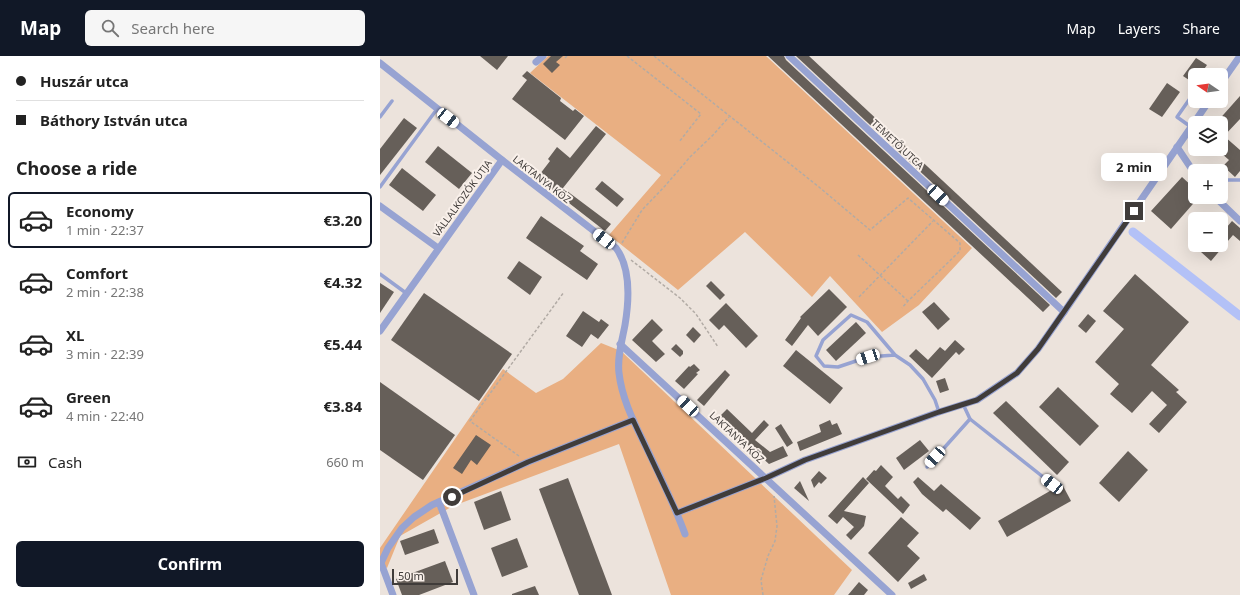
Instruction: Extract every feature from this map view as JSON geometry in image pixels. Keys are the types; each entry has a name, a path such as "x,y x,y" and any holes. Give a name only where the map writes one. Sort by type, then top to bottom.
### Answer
{"street":[{"path":"536,62 543,56"},
{"name":"TEMETŐ UTCA","path":"790,56 1064,312"},
{"path":"1228,74 1240,56"},
{"name":"LAKTANYA KÖZ","path":"380,63 616,248 621,255 627,287 627,312 620,344 618,371 621,390 633,420 677,513 685,534"},
{"path":"677,513 766,478 805,460 977,400 1017,373 1038,349 1188,131"},
{"path":"1177,147 1188,164"},
{"name":"VÁLLALKOZÓK ÚTJA","path":"380,331 502,160"},
{"path":"1221,204 1240,221"},
{"name":"VÁLLALKOZÓK ÚTJA","path":"380,206 438,248"},
{"name":"LAKTANYA KÖZ","path":"620,344 892,595"},
{"path":"393,595 381,564 388,548 402,528 414,517 439,502 528,462 633,420"},
{"path":"439,502 474,595"}],"lane":[{"path":"1188,100 1177,117 1188,125"},
{"path":"380,117 392,101"},
{"path":"380,187 437,109"},
{"path":"1228,180 1240,180"},
{"path":"380,274 406,293"},
{"path":"896,356 868,357 838,367 824,366 816,356 823,340 851,315 866,322 896,356 910,365 923,379 935,400 939,412"},
{"path":"963,404 970,419 1052,484"},
{"path":"927,467 970,419"}],"path":[{"path":"627,56 701,114 678,142"},
{"path":"654,56 819,187 870,230 908,198 960,243 960,251 902,308"},
{"path":"616,248 624,240 642,210 690,157 714,135 730,117"},
{"path":"859,298 934,221"},
{"path":"858,255 908,301"},
{"path":"627,257 680,298 696,314 718,347"},
{"path":"528,462 470,421 564,292"},
{"path":"763,595 761,580 768,556 775,541 776,526 773,484"}],"shaded area":[{"path":"548,56 766,56 972,248 919,305 882,332 830,276 812,297 745,232 678,290 609,235 661,175 530,73"},
{"path":"601,343 621,351 852,570 834,595 671,595 619,444 453,506 400,536 387,568 380,564 380,548 503,369 536,393 563,379"}],"building":[{"path":"480,56 508,56 497,70"},
{"path":"551,56 563,56 556,62 560,65 552,73 543,64"},
{"path":"768,56 784,56 786,60 1050,305 1043,312"},
{"path":"796,56 809,56 1062,292 1056,298"},
{"path":"1196,58 1207,65 1205,68 1189,68"},
{"path":"1188,69 1188,79 1183,76"},
{"path":"527,71 561,98 560,101 573,111 575,109 584,116 565,140 512,99 527,80 522,76"},
{"path":"1167,83 1180,92 1162,117 1149,109"},
{"path":"1240,96 1240,119 1228,132 1228,116 1222,116"},
{"path":"404,118 417,128 380,175 380,149"},
{"path":"596,126 606,134 563,188 611,224 605,231 547,186 551,182 540,174 550,161 548,159 557,147 570,158"},
{"path":"1228,140 1240,150 1240,171 1235,177 1228,171 1228,164 1225,164 1229,160 1224,156 1228,156"},
{"path":"438,146 472,173 459,189 425,162"},
{"path":"402,168 436,195 423,211 389,185"},
{"path":"1182,177 1188,183 1188,204 1193,204 1171,229 1151,211"},
{"path":"602,181 624,199 617,207 595,189"},
{"path":"541,216 584,246 580,251 598,264 587,280 526,238"},
{"path":"1232,221 1240,228 1240,241 1233,235 1228,241 1228,226"},
{"path":"1201,252 1219,252 1211,261"},
{"path":"519,261 542,277 530,295 507,278"},
{"path":"1135,274 1189,322 1151,365 1179,390 1176,392 1187,402 1159,433 1149,424 1167,405 1152,391 1132,413 1110,394 1119,384 1095,362 1124,329 1103,311"},
{"path":"711,281 725,295 720,300 706,286"},
{"path":"380,283 394,292 380,313"},
{"path":"829,289 847,307 818,336 808,325 792,346 785,340 801,318 800,317"},
{"path":"424,293 512,354 479,401 391,340"},
{"path":"934,302 950,319 938,330 922,312"},
{"path":"726,303 758,336 746,348 724,325 719,330 709,320"},
{"path":"583,311 599,322 601,319 609,325 598,339 591,334 582,347 566,336"},
{"path":"1088,314 1096,321 1086,333 1078,326"},
{"path":"652,319 663,330 652,341 665,354 656,362 632,340"},
{"path":"856,322 866,333 836,361 826,350"},
{"path":"693,327 701,335 694,343 686,335"},
{"path":"955,340 965,349 959,355 956,352 932,378 909,356 916,349 928,360 940,347 945,351"},
{"path":"676,344 683,351 683,354 680,357 671,349"},
{"path":"796,350 843,388 830,404 783,366"},
{"path":"694,364 700,370 684,389 675,381 689,366 690,367"},
{"path":"725,370 730,375 704,406 697,400"},
{"path":"945,378 949,390 940,393 936,381"},
{"path":"380,382 455,435 423,480 380,450"},
{"path":"1058,387 1099,426 1080,446 1039,407"},
{"path":"1006,401 1069,462 1057,475 993,413"},
{"path":"727,409 752,433 764,420 769,425 755,440 770,452 783,446 788,456 769,464 718,418"},
{"path":"830,420 832,425 837,423 842,434 800,451 797,442 821,432 819,425"},
{"path":"781,424 793,443 787,447 775,428"},
{"path":"476,435 491,445 477,465 471,460 462,474 453,468"},
{"path":"920,440 929,451 904,470 896,458"},
{"path":"1128,451 1148,470 1119,502 1099,483"},
{"path":"881,465 893,477 885,486 898,499 901,496 910,505 903,514 866,479"},
{"path":"819,471 827,478 821,484 819,482 814,488 811,480"},
{"path":"863,477 869,483 844,511 866,516 864,526 851,540 846,535 854,527 843,517 837,524 828,516"},
{"path":"918,477 934,491 941,484 981,518 970,530 946,509 943,512 922,494 913,482"},
{"path":"568,478 612,595 579,595 539,489"},
{"path":"800,481 809,501 794,488"},
{"path":"1062,484 1071,501 1007,537 998,521"},
{"path":"501,491 511,520 484,530 474,502"},
{"path":"901,517 919,533 907,546 920,558 898,582 868,553"},
{"path":"434,529 439,543 405,555 400,541"},
{"path":"517,538 528,567 502,577 491,548"},
{"path":"445,561 453,582 419,595 402,595 396,579"},
{"path":"924,574 927,580 911,589 908,583"},
{"path":"859,582 868,590 864,595 848,595"},
{"path":"535,586 539,595 512,595 512,594"}],"waterway":[{"path":"1133,232 1240,316"}],"route":[{"path":"452,497 528,462 633,420 677,513 766,478 805,460 977,400 1017,373 1038,349 1134,211"}]}
